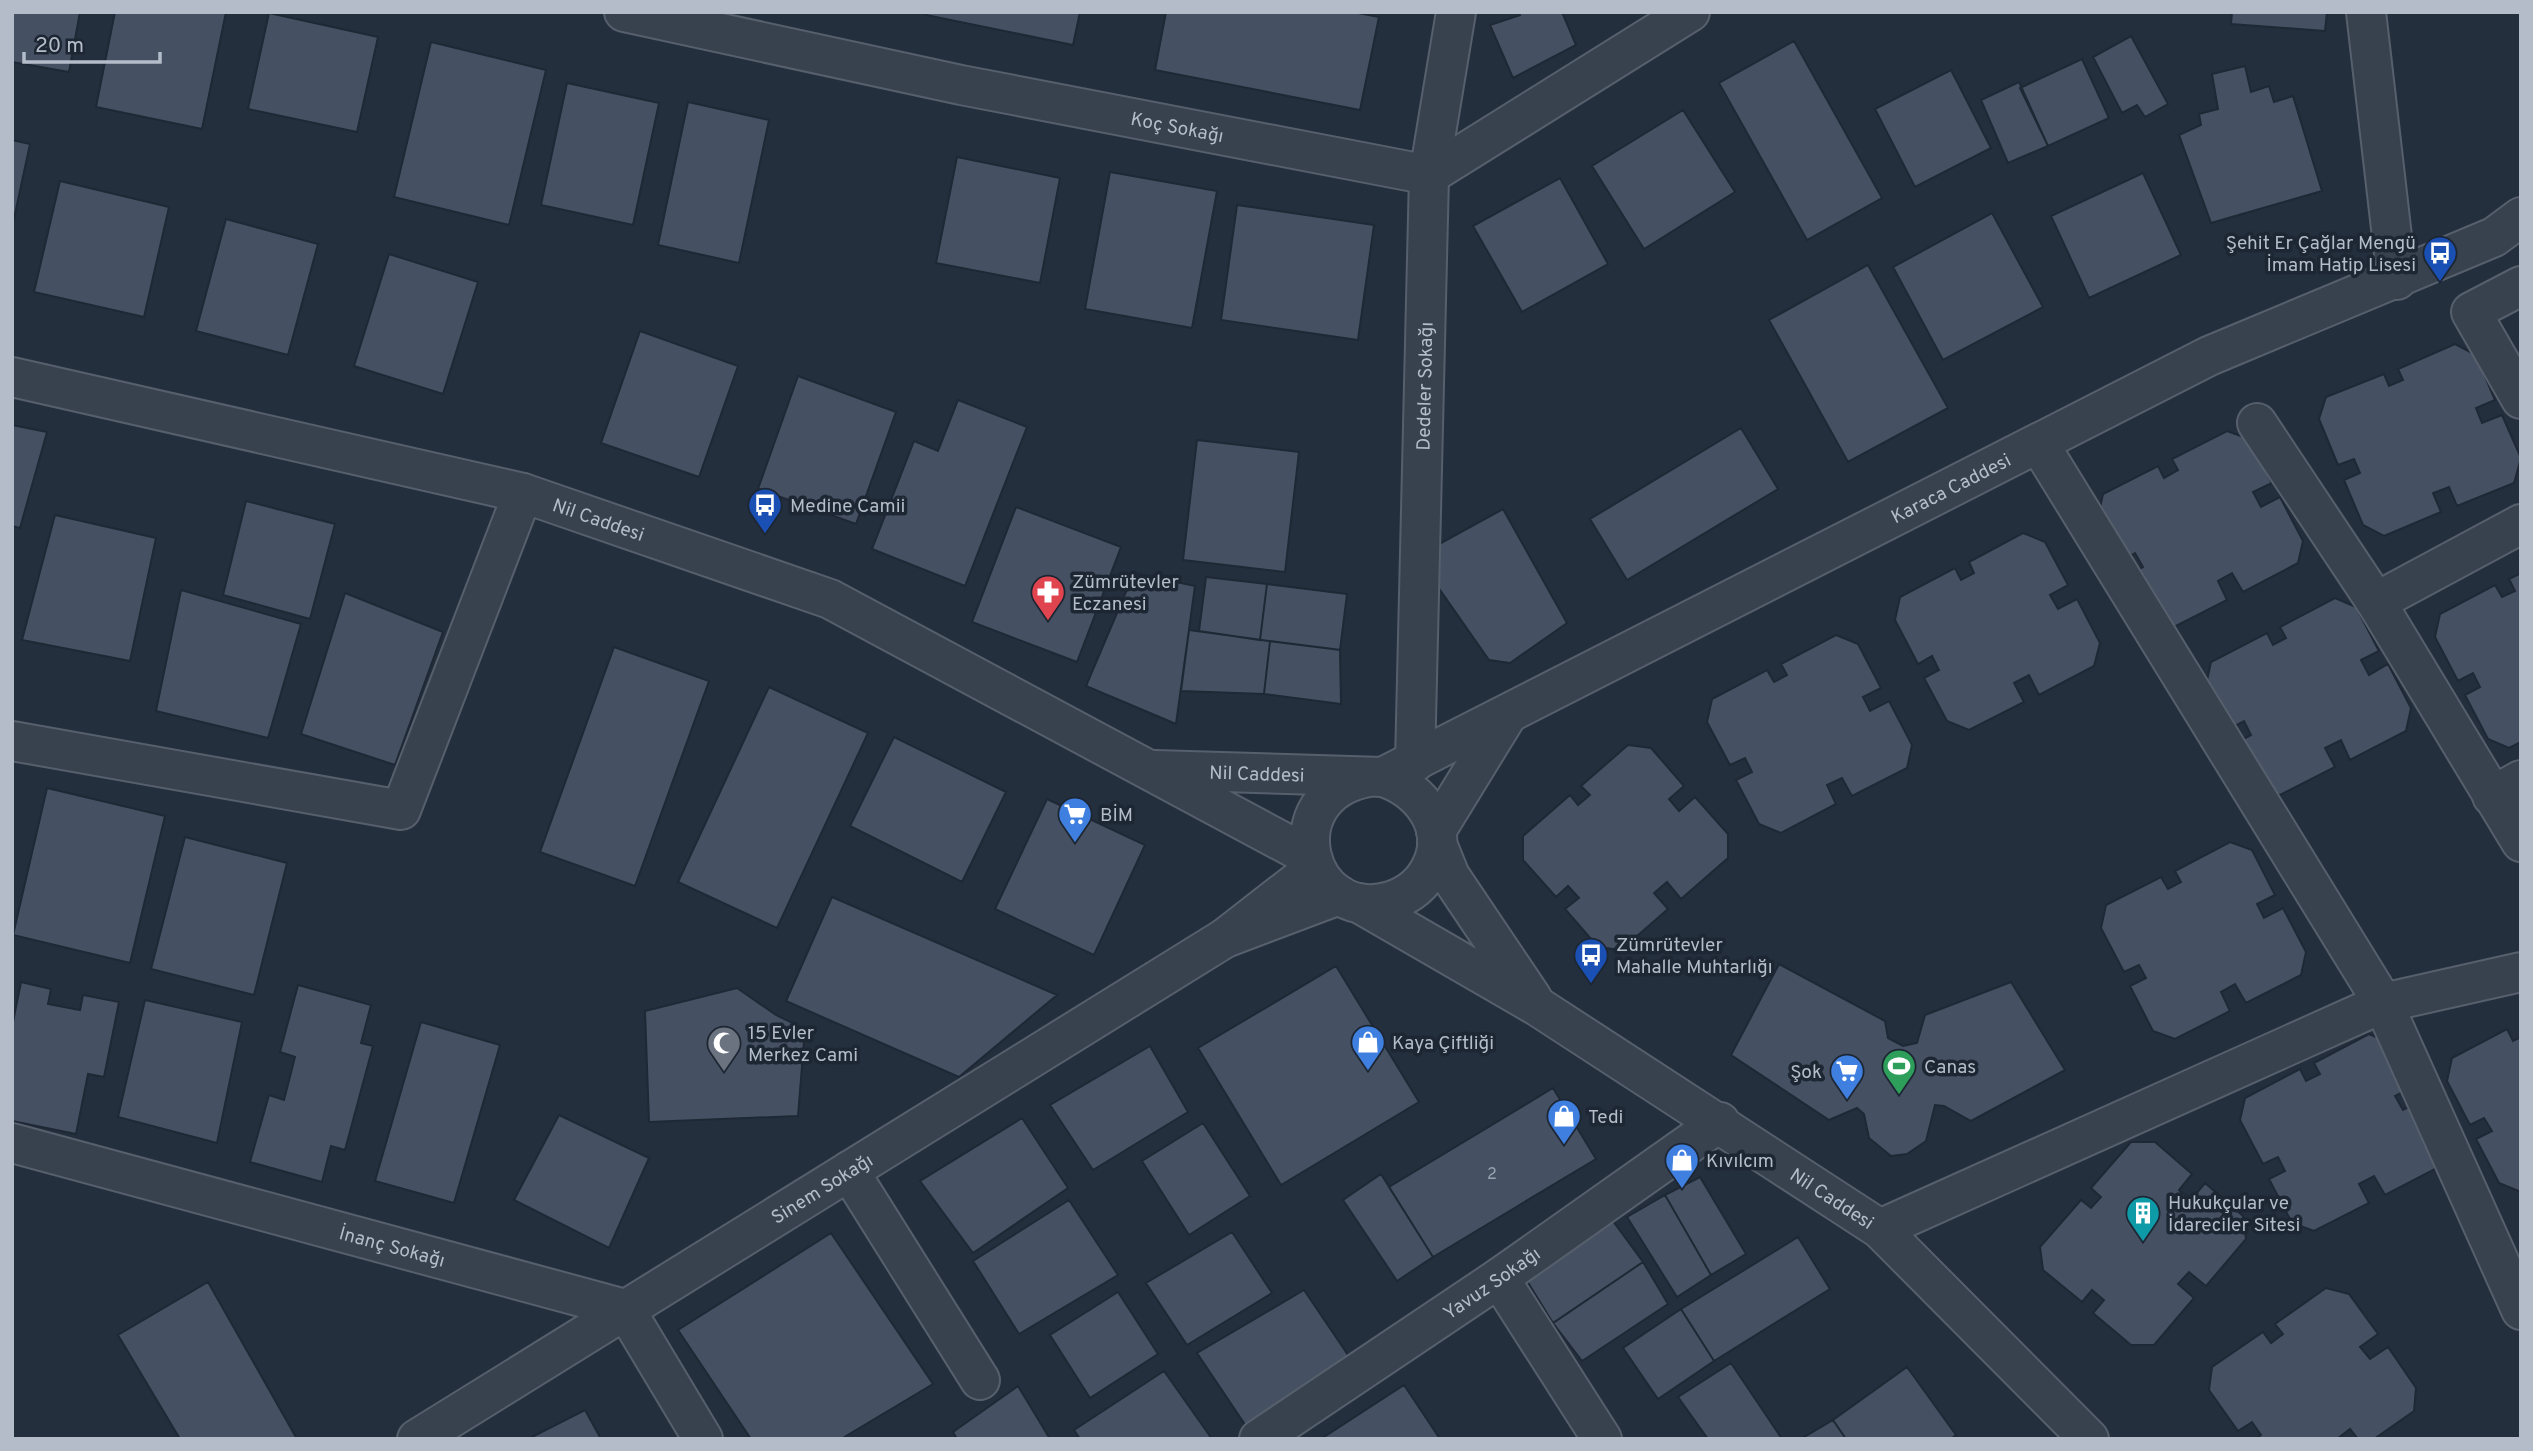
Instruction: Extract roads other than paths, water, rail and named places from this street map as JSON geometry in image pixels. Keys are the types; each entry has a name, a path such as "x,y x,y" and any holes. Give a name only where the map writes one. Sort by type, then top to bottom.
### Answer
{"street":[{"name":"Koç Sokağı","path":"624,12 961,85 1429,175"},
{"name":"Dedeler Sokağı","path":"1389,772 1429,175 1456,12"},
{"path":"1429,175 1690,12"},
{"path":"2366,12 2397,280"},
{"name":"Karaca Caddesi","path":"1389,772 1506,716 2209,356 2397,280 2494,237 2521,217"},
{"path":"2521,286 2471,312 2521,400"},
{"name":"Nil Caddesi","path":"12,377 523,493 830,599 1146,769 1537,1006 1720,1122 1880,1229 2089,1439"},
{"path":"2257,423 2506,788 2521,842"},
{"path":"2039,444 2383,1003 2521,1310"},
{"path":"12,741 401,810 523,493"},
{"path":"2376,601 2521,524"},
{"path":"1331,881 1381,904 1402,898 1420,885 1432,866 1436,838 1506,716"},
{"name":"Nil Caddesi","path":"1146,769 1389,772 1418,796 1430,811 1436,838 1450,876 1537,1006"},
{"name":"Nil Caddesi","path":"1331,881 1309,839 1312,820 1320,804 1333,790 1349,781 1389,772"},
{"name":"Sinem Sokağı","path":"417,1439 1225,938 1331,881"},
{"path":"1880,1229 2383,1003 2521,972"},
{"name":"Yavuz Sokağı","path":"1259,1439 1499,1279 1720,1122"},
{"name":"İnanç Sokağı","path":"12,1143 625,1309"},
{"path":"849,1171 981,1380"},
{"path":"1499,1279 1602,1439"},
{"path":"625,1309 703,1439"}],"place":[{"name":"Şehit Er Çağlar Mengü İmam Hatip Lisesi","path":"2440,283"},
{"name":"Medine Camii","path":"765,535"},
{"name":"Zümrütevler Eczanesi","path":"1048,622"},
{"name":"BİM","path":"1075,844"},
{"name":"Zümrütevler Mahalle Muhtarlığı","path":"1591,985"},
{"name":"Kaya Çiftliği","path":"1368,1072"},
{"name":"15 Evler Merkez Cami","path":"724,1073"},
{"name":"Canas","path":"1899,1096"},
{"name":"Şok","path":"1847,1101"},
{"name":"Tedi","path":"1564,1146"},
{"name":"Kıvılcım","path":"1682,1190"},
{"name":"Hukukçular ve İdareciler Sitesi","path":"2143,1243"}]}
